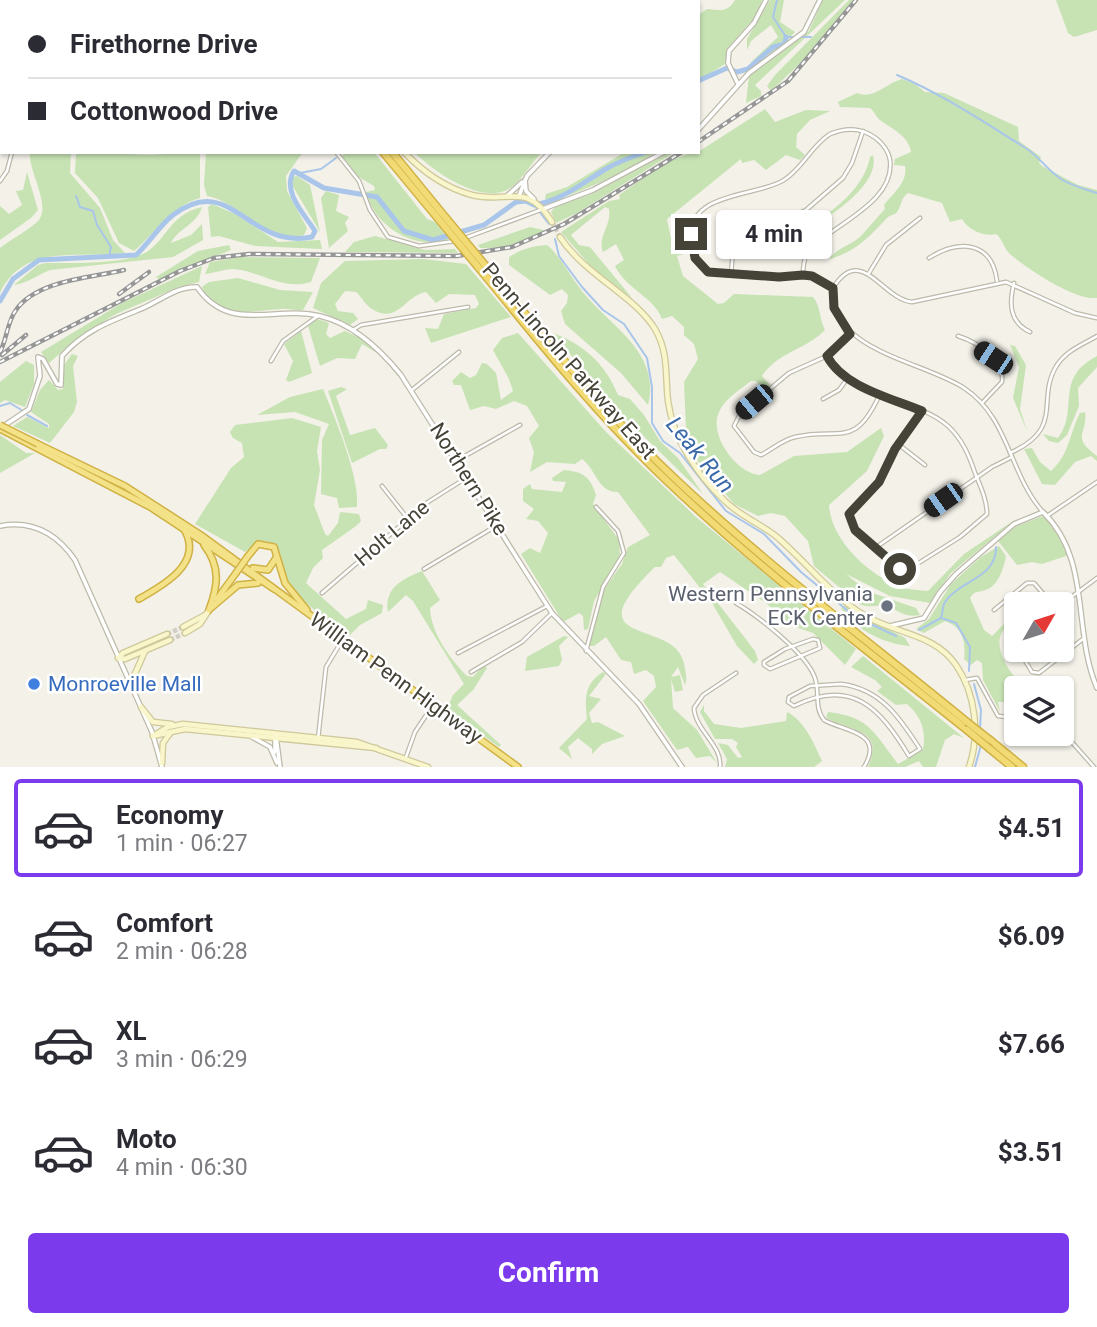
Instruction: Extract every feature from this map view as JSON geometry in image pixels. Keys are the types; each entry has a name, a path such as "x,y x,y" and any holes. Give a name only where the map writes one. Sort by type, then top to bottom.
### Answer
{"highway":[{"name":"Penn-Lincoln Parkway East","path":"385,154 499,282 595,397 683,487 1023,767"},
{"name":"Penn-Lincoln Parkway East","path":"394,154 488,279 583,394 679,492 750,554 1012,767"},
{"name":"William Penn Highway","path":"0,427 126,487 239,560 274,589 514,766"},
{"name":"William Penn Highway","path":"37,445 180,526 274,589"},
{"path":"139,599 173,579 183,566 189,543 180,526"},
{"path":"197,537 210,553 217,572 217,589 207,612"},
{"path":"207,612 260,544 274,547 286,585 317,620"},
{"path":"239,560 263,571 272,568 276,561 275,553 266,546 258,547 248,556"},
{"path":"207,612 239,584 251,582 266,586"}],"main road":[{"path":"406,154 442,183 458,191 482,197 519,195 539,205 552,222"},
{"path":"560,237 582,265 640,312 655,328 666,354 668,403 676,431 687,454 721,497 775,535 858,611 941,649 957,666 965,680 975,720 975,742 969,767"},
{"path":"184,630 207,612"},
{"path":"169,637 146,650 118,658 122,653 169,637"},
{"path":"134,690 134,676 146,650"},
{"path":"142,708 157,724 183,724 289,740 316,740"},
{"path":"153,736 169,727 183,724"},
{"path":"153,736 176,730 357,742 428,767"},
{"path":"162,765 164,740 176,730"}],"street":[{"path":"738,85 728,63 729,51 754,23 766,0"},
{"path":"700,128 749,73 802,35 811,24 820,0"},
{"path":"803,275 804,262 809,252 863,210 890,173 889,154 883,144 863,131 839,130 830,134 783,181 728,196 698,216 691,234 695,258 708,272 812,276 833,288"},
{"path":"731,274 733,251 742,240 806,210 843,178 852,163 863,131"},
{"path":"0,181 7,171 11,154"},
{"path":"337,154 362,188 365,201 388,237 419,246 437,246 536,211 539,205 593,190 660,154"},
{"path":"505,196 548,154"},
{"path":"525,178 526,191 539,205"},
{"path":"519,195 525,178"},
{"path":"869,273 886,245 920,218"},
{"path":"929,258 959,246 980,250 993,262 997,282"},
{"path":"1097,318 1075,313 1014,283 997,282 912,302 897,299 869,273 848,274 833,288 834,308 850,334 953,382 982,403 1000,427 1027,492 1061,532 1072,554 1083,639 1097,688"},
{"path":"1014,283 1010,298 1012,313 1019,326 1030,332"},
{"name":"Northern Pike","path":"0,427 29,409 40,376 38,358 43,359 57,384 61,385 62,356 83,337 119,315 140,309 181,289 197,287 211,304 238,316 281,312 318,316 353,330 379,350 412,390 552,613 639,704 682,767"},
{"path":"353,330 361,325 468,307"},
{"path":"271,360 283,341 318,316"},
{"path":"850,334 827,356 789,373 735,419 736,430 754,452 761,455 794,437 831,436 849,431 868,416 880,393"},
{"path":"957,336 993,358 1002,370 998,389 982,403"},
{"path":"875,548 1011,455 1042,430 1058,364 1069,352 1097,336"},
{"path":"412,390 459,352"},
{"path":"827,356 847,379 922,411 938,419 958,437 976,477 988,512 960,537 906,571 855,530 849,514 879,482 898,444 922,411"},
{"path":"823,399 839,390 847,379"},
{"path":"456,461 520,425"},
{"path":"898,444 925,465"},
{"name":"Holt Lane","path":"322,593 441,492 466,478"},
{"path":"1048,516 1097,482"},
{"path":"382,486 408,519"},
{"path":"586,651 603,587 624,553 618,531 596,507"},
{"path":"890,626 926,616 952,578 1010,528 1043,512"},
{"path":"0,526 22,525 40,529 68,550 82,571 142,708 162,765"},
{"path":"424,569 497,526"},
{"path":"1074,594 1097,578"},
{"path":"1016,592 1027,583 1034,583 1042,592"},
{"path":"994,610 1004,602"},
{"path":"736,603 760,619 813,673 817,685 819,713 824,720 852,729 866,740 869,755 864,767"},
{"path":"458,653 547,606"},
{"path":"471,672 522,642 552,613"},
{"path":"907,632 908,623"},
{"path":"316,740 325,670 343,639"},
{"path":"813,639 820,642 819,649 770,669 766,668 764,662 789,647 813,639"},
{"path":"1074,646 1083,639"},
{"path":"337,649 350,644"},
{"path":"1026,662 1032,672 1039,673 1053,662"},
{"path":"720,767 721,760 697,722 694,708 703,695 736,673"},
{"path":"965,680 977,678 998,716 1004,717"},
{"path":"817,685 850,685 880,699 896,712 920,749 909,755 889,723 869,705 846,696 818,696 794,706 788,700 802,689 817,685"},
{"path":"428,715 436,707"},
{"path":"405,759 415,732 436,707"},
{"path":"247,736 268,745 279,766"},
{"path":"275,737 279,766"},
{"path":"275,737 279,766"},
{"path":"279,754 282,744 289,740"},
{"path":"1074,744 1094,767"}],"green space":[{"path":"735,0 762,0 756,16 728,48 725,64 700,80 700,14 707,9 726,9"},
{"path":"770,0 784,0 780,22 795,32 777,50 750,63 778,37 771,25 751,41 747,50 747,39"},
{"path":"823,0 845,0 755,85 761,91 761,96 746,103 749,76 809,31"},
{"path":"849,0 853,0 816,48 771,91 767,86 775,75"},
{"path":"1056,0 1097,0 1097,30 1074,37 1068,33"},
{"path":"902,79 925,92 944,93 1018,127 1019,141 1041,157 1039,163 1042,166 1078,185 1097,190 1097,298 1077,294 1053,283 1011,255 996,234 977,232 962,219 950,222 942,203 908,193 896,213 887,218 862,243 829,259 859,238 885,209 884,205 899,187 905,172 905,166 894,165 895,159 911,152 903,137 880,120 870,108 840,107 838,102 857,93 874,93"},
{"path":"765,109 775,122 806,110 830,111 810,120 797,134 796,147 805,155 800,160 786,155 766,170 754,160 742,163 741,159 667,219 673,248 689,244 691,252 677,256 683,276 718,304 724,303 734,294 813,297 825,330 809,343 776,361 762,376 770,385 764,390 756,381 751,381 722,407 717,421 721,442 742,468 760,475 794,456 847,452 881,428 884,436 867,471 829,505 836,531 853,555 876,574 904,588 928,591 964,554 1016,519 951,573 930,603 890,596 846,574 867,591 916,608 920,615 908,615 886,607 859,604 814,566 808,541 785,516 771,513 758,516 734,504 694,457 681,433 686,428 684,382 698,359 694,344 684,335 684,327 672,316 662,319 653,305 620,274 615,266 624,260 616,244 603,252 602,241 609,209 605,207 571,235 579,245 590,247 632,298 595,271 561,232 609,201 620,199 619,195 658,169 688,154 700,154 700,151"},
{"path":"30,154 71,154 70,173 100,208 113,240 125,253 55,256 38,260 23,266 10,277 0,293 0,248 33,226 41,216 41,199"},
{"path":"76,154 200,154 200,198 172,214 134,251 119,243 98,198 75,173"},
{"path":"206,154 302,154 286,176 287,191 307,228 304,235 291,237 266,229 231,206 207,196 204,185"},
{"path":"376,154 427,219 435,222 449,239 423,242 410,239 387,225 371,205 366,192 375,190 374,186 357,176 342,156"},
{"path":"416,154 540,154 513,186 501,192 474,190 434,169"},
{"path":"622,154 653,154 584,189 555,199 545,199 546,194 567,187"},
{"path":"666,154 672,154 577,213 556,223 551,212 555,207 594,193"},
{"path":"873,155 873,168 868,180 858,192 819,223 796,238 793,236 829,213 851,193 860,182"},
{"path":"27,172 38,210 0,240 0,206 9,214 22,205 16,191 23,190"},
{"path":"297,176 310,185 320,232 292,185 293,177"},
{"path":"326,191 339,195 336,211 349,217 345,223 348,231 329,248 321,198"},
{"path":"212,204 235,214 278,242 320,240 322,249 255,246 219,236 211,237 208,207"},
{"path":"202,207 196,218 171,243 191,235 202,224 203,240 173,257 50,270 14,285 38,265 46,263 98,262 139,256 155,246 183,215"},
{"path":"530,227 544,230 531,239 514,245 480,248 478,245"},
{"path":"375,236 425,250 455,249 458,253 345,252 354,242"},
{"path":"229,245 231,250 159,279 156,277 198,251"},
{"path":"547,245 587,297 622,332 642,357 648,371 650,387 648,405 621,373 565,324 561,311 567,303 568,295 562,289 550,295 509,265 509,257 514,254 527,248"},
{"path":"240,257 320,258 311,282 300,284 281,282 233,269 205,274 210,262"},
{"path":"423,259 466,264 511,317 431,343 425,328 438,329 444,314 476,308 479,304 475,295 449,294 436,303 426,292 388,314 372,309 356,292 345,291 335,304 338,311 353,313 358,319 350,325 313,308 321,283 345,261"},
{"path":"202,266 199,282 179,287 116,314 80,336 49,363 41,352 122,303"},
{"path":"238,278 280,290 313,292 303,310 236,312 215,305 207,298 202,287 209,282"},
{"path":"317,319 329,323 326,334 330,338 345,331 362,339 377,353 362,344 355,359 337,358 320,366 308,326"},
{"path":"301,331 312,373 289,382 286,380 293,361 284,344"},
{"path":"518,333 606,432 696,517 856,649 845,665 813,633 790,625 766,603 720,572 703,584 755,651 758,660 754,664 737,646 712,603 674,555 666,558 661,567 655,567 631,593 622,610 624,621 676,649 684,663 686,680 685,685 678,667 671,677 680,675 683,690 675,692 671,679 673,708 697,730 717,763 710,756 696,758 688,747 677,750 643,701 656,687 654,676 646,670 634,674 631,662 621,660 606,637 594,646 589,646 605,588 622,564 628,547 650,535 618,492 606,489 582,459 575,464 547,462 530,472 534,452 529,438 539,426 527,406 514,401 496,409 484,406 470,410 461,385 454,385 452,381 461,372 470,378 476,375 482,363 487,364 496,373 501,400 513,391 493,350 502,338"},
{"path":"552,333 574,343 592,356 607,374 618,395 630,399 644,415 660,441 678,458 703,494 624,417"},
{"path":"1010,345 1015,346 1026,365 1020,409 1027,431 1013,398 1019,367"},
{"path":"72,354 78,356 73,366 77,402 74,412 50,443 13,426 27,417 49,428 49,424 31,412 40,390 49,380 58,390 63,389 64,365"},
{"path":"1097,356 1097,367 1078,388 1079,406 1067,435 1058,443 1049,441 1043,434 1058,438 1064,427 1075,374"},
{"path":"26,361 34,365 34,384 25,407 5,400 0,403 0,382"},
{"path":"341,387 347,389 336,396 350,435 375,428 388,445 386,449 380,449 352,463 328,391"},
{"path":"323,389 351,464 357,507 339,508 337,498 321,494 322,440 329,424 295,412 257,415 290,397"},
{"path":"1085,412 1082,439 1097,456 1097,461 1091,456 1075,462 1055,485 1042,484 1024,449 1032,448 1040,462 1051,471 1066,451 1080,413"},
{"path":"292,418 321,427 317,451 320,470 314,505 325,534 328,536 338,523 340,512 359,514 361,521 322,550 323,558 313,568 306,583 346,619 366,609 368,600 383,605 382,613 360,625 350,635 306,604 292,588 287,580 280,553 273,544 258,541 245,552 195,524 231,468 244,457 242,443 233,438 230,432 235,425"},
{"path":"0,435 26,453 35,453 0,473"},
{"path":"564,470 576,472 588,479 596,495 593,504 619,540 620,556 594,601 588,629 584,630 583,616 579,613 563,622 521,554 530,548 540,553 548,533 538,521 526,519 534,509 523,501 523,489 530,484 532,489 562,492 566,482 553,481 552,478"},
{"path":"1043,516 1059,532 1069,555 1042,564 1032,562 1017,565 998,541 1015,527"},
{"path":"999,546 1006,556 1000,576 993,585 970,598 984,630 992,636 1004,624 999,644 1004,662 1014,676 1004,676 1004,702 998,702 1000,712 983,680 982,663 977,660 971,665 964,659 964,641 956,627 945,621 924,633 916,629 929,619 951,584 981,557"},
{"path":"422,571 440,600 430,608 431,617 448,654 467,676 473,677 484,665 487,668 473,690 457,705 501,745 499,747 447,709 453,695 464,684 413,601 406,595 388,612 389,596 396,585"},
{"path":"845,606 905,638 910,646 871,634 847,616 841,608"},
{"path":"564,636 568,637 559,646 562,660 559,666 525,671 527,657"},
{"path":"863,656 964,738 954,734 945,740 936,767 923,767 919,761 905,767 868,767 872,744 868,737 826,717 828,712 862,722 877,735 898,764 923,750 922,725 912,709 907,704 896,705 877,691 882,687 875,680 851,667"},
{"path":"603,672 606,674 589,696 601,699 589,713 592,723 598,722 625,736 602,744 592,754 592,749 578,738 568,747 572,759 559,748 587,719 587,692 592,681"},
{"path":"704,705 704,711 714,724 741,728 786,721 787,712 804,727 822,761 814,767 725,767 727,759 718,743 728,745 738,758 742,757 736,747 738,743 732,739 715,739 700,712"}],"waterway":[{"path":"777,0 773,17 786,37 811,37"},
{"path":"700,80 727,68 737,72 748,69 773,47 785,44 786,37"},
{"path":"897,75 946,99 1024,147 1061,179 1097,193"},
{"path":"0,301 13,279 39,260 136,255 168,219 193,204 210,202 226,206 271,233 290,238 312,237 315,231 292,195 290,187 294,171 324,188 377,197 404,231 433,240 484,225 516,202 526,201 534,205 553,200 604,170 641,154"},
{"path":"300,173 321,169 336,158"},
{"path":"76,196 80,207 93,211 97,225 111,247 109,257"},
{"name":"Leak Run","path":"534,205 549,224"},
{"name":"Leak Run","path":"555,239 559,256 582,287 603,310 624,324 647,358 652,387 652,423 663,441 680,453 726,511 764,534 801,572 854,616 896,636"},
{"path":"0,406 10,403 23,411"},
{"path":"27,415 47,426"},
{"path":"941,618 944,604 952,595 991,566 996,547"},
{"name":"Leak Run","path":"919,630 941,618 956,623 970,647 969,671"},
{"name":"Leak Run","path":"974,684 981,710 980,729"},
{"name":"Leak Run","path":"975,767 981,745"}],"tunnel":[{"path":"552,222 560,237"},
{"path":"167,634 183,627"},
{"path":"170,640 185,633"}],"railway":[{"path":"700,141 788,81 856,0"},
{"path":"0,362 180,271 214,258 249,254 457,256 512,247 564,224 679,154"},
{"path":"0,352 16,310 37,292 66,282 124,270"},
{"path":"119,294 149,272"},
{"path":"2,355 26,335"}],"place":[{"name":"Western Pennsylvania ECK Center","path":"887,606"},
{"name":"Monroeville Mall","path":"34,684"}],"route":[{"path":"691,234 695,258 708,272 779,277 812,276 833,288 834,308 850,334 827,356 830,362 847,379 922,411 915,425 895,449 879,482 849,514 859,535 900,569"}]}
